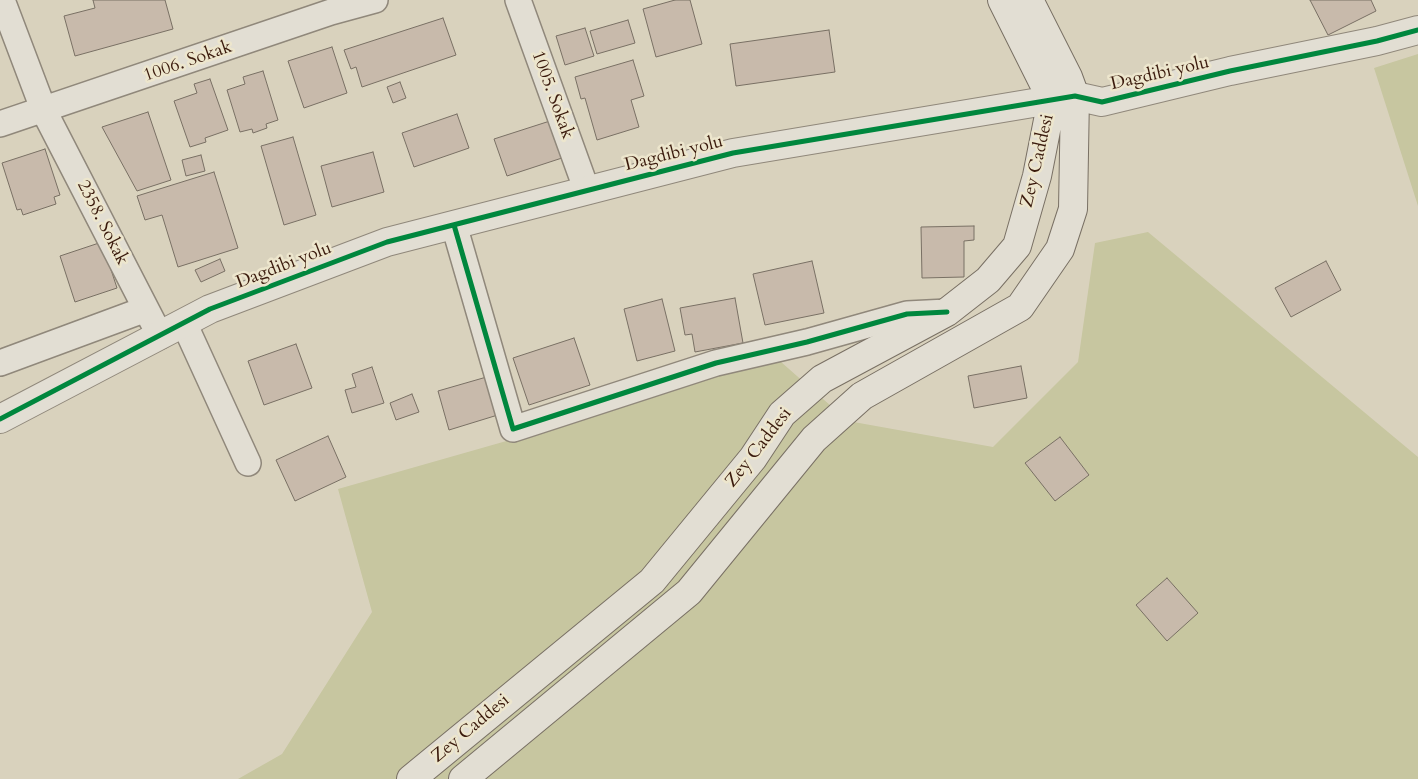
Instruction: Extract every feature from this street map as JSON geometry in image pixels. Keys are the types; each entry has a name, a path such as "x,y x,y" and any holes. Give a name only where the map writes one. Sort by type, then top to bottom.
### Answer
{"main road":[{"path":"1002,0 1063,98"},
{"path":"1029,0 1068,77 1063,98"},
{"name":"Dagdibi yolu","path":"0,419 210,309 387,242 734,153 1063,98 1102,102 1230,71 1378,41 1418,30"},
{"name":"Zey Caddesi","path":"411,779 652,581 753,458 782,414 822,379 947,312 988,280 1017,246 1037,176 1063,98"},
{"name":"Zey Caddesi","path":"463,779 688,592 814,439 862,396 1020,307 1060,249 1073,208 1063,98"}],"street":[{"name":"2358. Sokak","path":"2,0 44,111 160,336"},
{"name":"1006. Sokak","path":"0,124 44,111 329,6 375,0"},
{"name":"1005. Sokak","path":"518,0 587,191"},
{"path":"454,224 513,429 716,363 807,342 907,314 947,312"},
{"path":"0,363 146,309"},
{"path":"184,323 248,463"}],"green space":[{"path":"1418,54 1418,206 1374,68"},
{"path":"1148,232 1418,457 1418,779 238,779 282,754 372,612 338,489 559,426 772,354 848,421 993,447 1078,362 1095,243"}],"building":[{"path":"93,0 165,0 173,29 75,56 64,16 95,8"},
{"path":"675,0 690,0 702,44 656,57 643,9"},
{"path":"1310,0 1371,0 1376,11 1328,35"},
{"path":"443,18 456,55 362,87 356,67 351,69 344,50"},
{"path":"628,20 635,43 597,54 590,31"},
{"path":"585,28 594,56 565,65 556,36"},
{"path":"829,30 835,72 736,86 730,44"},
{"path":"332,47 347,93 304,108 288,61"},
{"path":"633,60 644,96 631,100 639,127 597,140 585,98 581,99 575,77"},
{"path":"263,71 278,120 266,124 267,128 253,133 252,129 240,132 227,90 245,84 243,77"},
{"path":"210,79 228,130 205,138 206,142 190,147 174,101 197,93 194,84"},
{"path":"400,82 406,98 393,103 387,87"},
{"path":"148,112 171,180 137,191 102,127"},
{"path":"457,114 469,148 414,167 402,133"},
{"path":"553,120 565,157 507,176 494,139"},
{"path":"293,137 316,215 284,225 261,146"},
{"path":"45,149 60,195 54,197 56,204 23,215 21,209 17,210 2,163"},
{"path":"373,152 384,192 332,207 321,166"},
{"path":"201,155 205,171 186,176 182,160"},
{"path":"214,172 238,248 178,267 162,215 145,220 137,196"},
{"path":"974,226 974,240 964,241 964,277 922,278 921,227"},
{"path":"102,242 117,288 75,302 60,256"},
{"path":"220,259 225,271 201,282 195,270"},
{"path":"812,261 824,313 765,325 753,274"},
{"path":"1326,261 1341,290 1291,317 1275,288"},
{"path":"735,298 743,343 695,352 692,334 685,335 680,308"},
{"path":"662,299 675,351 637,361 624,309"},
{"path":"574,338 590,385 529,405 513,358"},
{"path":"296,344 312,388 264,405 248,361"},
{"path":"1021,366 1027,398 974,408 968,376"},
{"path":"372,367 384,403 352,413 345,390 356,387 352,374"},
{"path":"490,376 501,414 449,430 438,391"},
{"path":"412,394 419,412 396,420 390,403"},
{"path":"328,436 346,477 295,501 276,460"},
{"path":"1060,437 1089,475 1055,501 1025,463"},
{"path":"1167,578 1198,613 1167,641 1136,605"}],"cycle path":[{"path":"0,419 210,309 387,242 733,153 1075,96 1102,102 1230,71 1377,41 1418,30"},
{"path":"454,225 513,429 716,363 807,342 907,314 947,312"}]}
